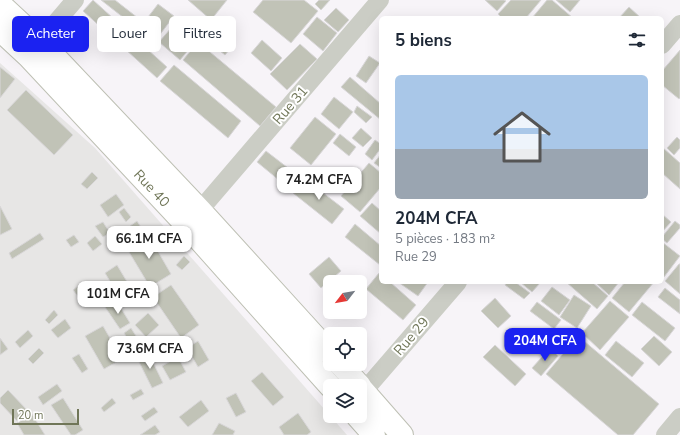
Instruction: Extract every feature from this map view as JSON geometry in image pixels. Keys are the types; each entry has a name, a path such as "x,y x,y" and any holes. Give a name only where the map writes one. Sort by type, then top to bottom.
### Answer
{"main road":[{"name":"Rue 40","path":"0,4 13,16"},
{"name":"Rue 40","path":"0,30 29,57 188,226 324,379"},
{"name":"Rue 40","path":"50,52 200,210 323,345"},
{"path":"346,371 353,379"},
{"path":"367,395 402,435"},
{"path":"363,423 374,435"}],"street":[{"path":"61,16 75,0"},
{"name":"Rue 31","path":"200,210 380,0"},
{"path":"664,43 680,24"},
{"name":"Rue 29","path":"367,381 456,284"},
{"path":"664,435 680,417"}],"shaded area":[{"path":"0,63 95,148 323,408 323,423 336,423 347,435 0,435"}],"building":[{"path":"93,0 111,16 97,16 97,24 83,11"},
{"path":"101,0 115,0 135,16 121,16"},
{"path":"188,0 227,0 214,16 206,16"},
{"path":"263,0 304,0 318,11 291,43 253,12"},
{"path":"319,0 330,0 321,10 315,4"},
{"path":"485,0 504,0 506,1 497,11"},
{"path":"511,0 541,0 528,16 500,16 498,14"},
{"path":"547,0 552,0 571,16 534,16"},
{"path":"556,0 580,0 570,12"},
{"path":"158,4 174,16 169,16 169,23 161,33 161,16 149,16"},
{"path":"629,7 639,16 621,16"},
{"path":"336,8 349,20 338,32 324,20"},
{"path":"317,17 337,33 323,51 303,34"},
{"path":"169,30 169,51 161,44 161,40"},
{"path":"262,40 282,58 271,71 251,53"},
{"path":"300,44 317,59 287,90 270,74"},
{"path":"680,50 679,99 664,87 664,69"},
{"path":"128,52 150,52 167,67 157,78"},
{"path":"171,52 187,52 180,60"},
{"path":"190,52 210,52 276,107 260,126 183,60"},
{"path":"369,56 379,62 366,83 356,76"},
{"path":"174,65 241,121 228,138 160,81"},
{"path":"0,67 15,79 0,98"},
{"path":"350,77 379,102 379,118 341,87"},
{"path":"26,90 73,135 54,155 7,110"},
{"path":"334,97 353,112 339,129 321,114"},
{"path":"357,106 372,117 366,123 354,112"},
{"path":"315,117 336,134 311,165 290,148"},
{"path":"361,128 372,138 363,147 352,138"},
{"path":"340,134 356,147 349,156 333,143"},
{"path":"677,137 680,140 680,148 674,155 667,148"},
{"path":"375,140 379,143 379,151 372,160 365,154"},
{"path":"664,149 680,163 680,189 664,175"},
{"path":"266,151 301,178 291,190 257,162"},
{"path":"379,157 379,167 374,163"},
{"path":"369,163 379,171 379,189 360,212 341,196"},
{"path":"92,172 98,178 87,189 81,184"},
{"path":"305,179 344,209 332,224 293,193"},
{"path":"116,194 124,205 108,217 100,205"},
{"path":"372,203 379,209 379,232 360,216"},
{"path":"0,206 12,229 0,235"},
{"path":"124,208 131,217 126,222 119,212"},
{"path":"664,216 671,222 664,230"},
{"path":"137,221 144,232 137,237 130,226"},
{"path":"675,221 680,225 680,228 667,243 664,241 664,235"},
{"path":"103,222 110,233 103,237 95,226"},
{"path":"355,224 379,244 379,264 345,237"},
{"path":"40,233 44,239 12,259 9,253"},
{"path":"148,234 171,274 150,287 126,247"},
{"path":"74,235 79,242 71,247 66,240"},
{"path":"95,236 102,244 93,251 87,243"},
{"path":"664,244 680,256 664,277"},
{"path":"184,256 190,262 182,270 176,265"},
{"path":"329,257 341,271 336,275 323,275 323,286 321,288 309,274"},
{"path":"680,264 680,294 665,281"},
{"path":"117,265 135,295 123,303 105,273"},
{"path":"379,273 379,284 392,284 416,305 403,320 367,290 367,288"},
{"path":"401,284 427,284 418,296"},
{"path":"518,284 530,293 524,299 505,285"},
{"path":"522,284 539,284 532,292"},
{"path":"568,284 594,284 608,296 597,309"},
{"path":"597,284 617,284 609,295"},
{"path":"623,284 652,284 629,312 612,298"},
{"path":"171,285 199,325 181,338 153,297"},
{"path":"78,286 85,294 80,299 73,290"},
{"path":"552,287 570,300 559,315 541,301"},
{"path":"665,288 680,300 680,314 658,297"},
{"path":"574,295 591,306 577,328 560,317"},
{"path":"495,298 511,316 498,328 481,311"},
{"path":"116,300 130,323 120,329 105,307"},
{"path":"610,301 629,317 600,350 582,333"},
{"path":"537,302 561,320 554,329 530,311"},
{"path":"642,302 675,328 665,341 632,315"},
{"path":"54,310 58,315 49,324 45,320"},
{"path":"148,313 159,325 146,337 135,325"},
{"path":"65,319 71,328 58,338 51,330"},
{"path":"103,326 122,359 104,369 85,336"},
{"path":"131,328 141,344 134,349 124,333"},
{"path":"28,330 33,336 20,348 15,342"},
{"path":"561,332 572,340 563,352 552,344"},
{"path":"578,336 659,404 633,435 618,435 546,374"},
{"path":"654,336 672,352 659,366 641,349"},
{"path":"0,338 8,349 0,355"},
{"path":"198,341 209,360 198,367 187,348"},
{"path":"616,341 644,363 632,377 605,355"},
{"path":"495,345 526,374 515,386 483,357"},
{"path":"39,348 44,353 33,364 28,359"},
{"path":"550,348 558,356 541,376 532,368"},
{"path":"148,352 163,383 152,388 137,358"},
{"path":"79,354 88,369 82,373 72,358"},
{"path":"178,357 186,372 170,380 162,366"},
{"path":"262,372 284,397 273,406 251,381"},
{"path":"57,384 62,391 43,405 38,397"},
{"path":"141,389 144,394 133,400 130,395"},
{"path":"8,390 28,411 17,421 0,403 0,398"},
{"path":"236,393 246,412 236,417 226,398"},
{"path":"63,398 83,430 75,435 71,435 51,405"},
{"path":"112,398 116,403 104,412 101,408"},
{"path":"201,400 209,411 188,427 179,417"},
{"path":"154,407 158,412 145,421 141,416"},
{"path":"298,413 311,432 307,435 284,435 279,427"},
{"path":"32,414 45,435 24,435 17,423"},
{"path":"219,423 235,431 233,435 212,435"},
{"path":"155,425 160,432 155,435 140,435"}]}
